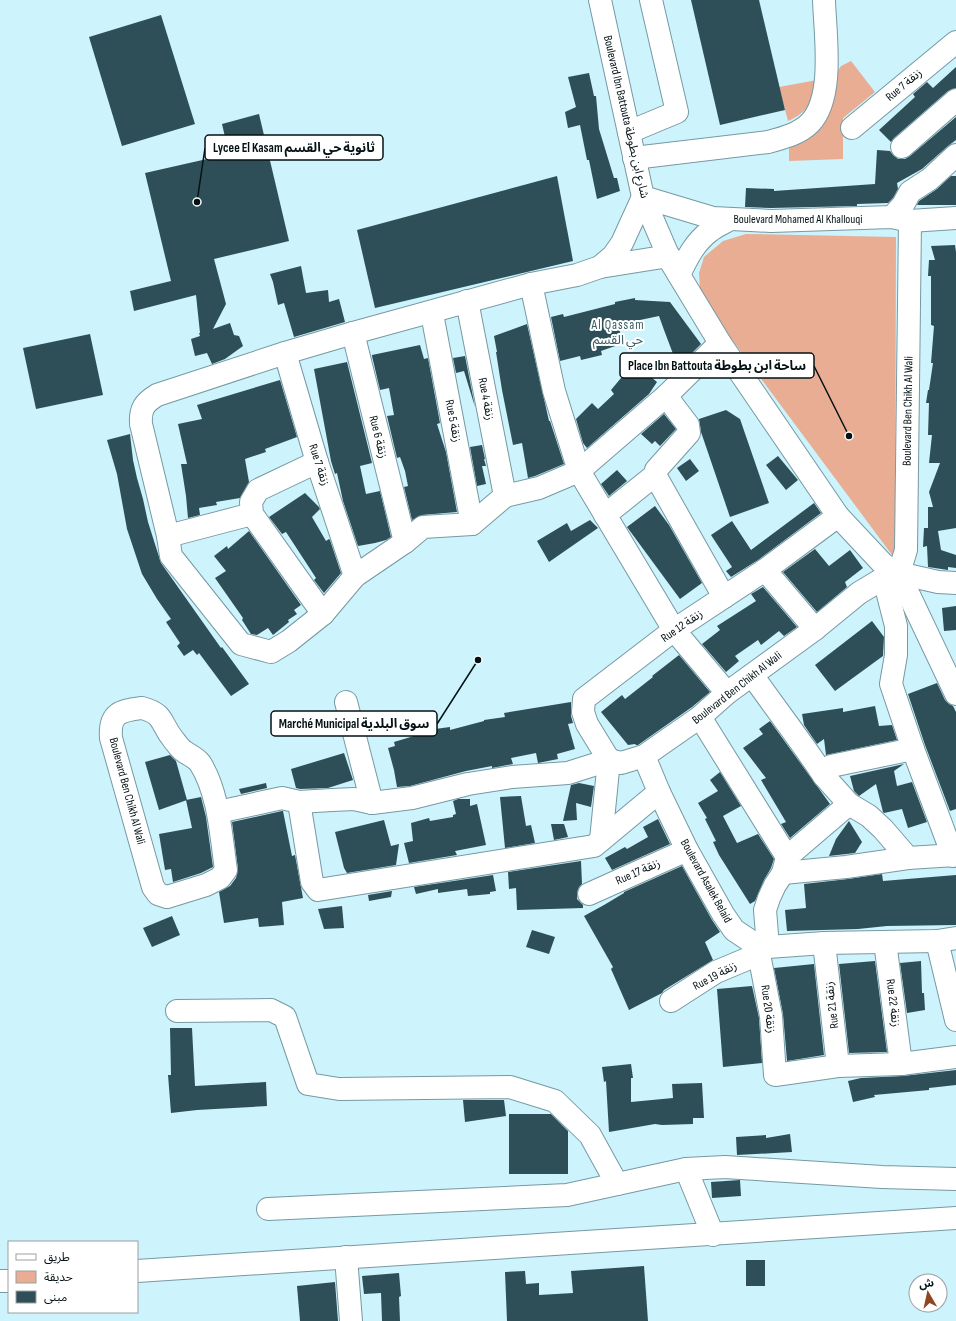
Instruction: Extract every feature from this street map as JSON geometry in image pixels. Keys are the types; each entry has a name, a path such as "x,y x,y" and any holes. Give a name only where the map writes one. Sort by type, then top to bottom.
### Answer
{"street":[{"name":"Boulevard Ibn Battouta شارع ابن بطوطة","path":"600,0 643,197 679,275 720,343 838,516 893,575 938,582 956,583"},
{"path":"629,132 677,112 651,0"},
{"path":"634,158 768,142 784,138 799,131 810,123 818,111 824,95 827,74 824,0"},
{"name":"Rue 7 زنقة","path":"852,128 956,42"},
{"path":"902,147 956,100"},
{"path":"901,219 903,205 910,192 930,179 956,155"},
{"path":"600,267 612,256 622,243 643,197"},
{"name":"Boulevard Mohamed Al Khallouqi","path":"643,197 713,218 770,221 956,218"},
{"path":"679,275 687,257 698,242 710,231 730,219"},
{"name":"Boulevard Ben Chikh Al Wali","path":"218,812 282,798 299,802 354,799 372,803 412,798 468,784 512,777 568,773 609,760 621,763 644,756 700,718 727,693 815,629 859,593 893,575 902,563 906,550 901,219"},
{"path":"669,256 600,267 578,275 531,284 467,301 285,353 157,395 148,400 140,415 141,424 168,536 171,556 241,644 271,652 289,641 323,614 355,576 405,542 423,527 472,524 505,496 539,488 579,471 666,396 720,343"},
{"path":"531,284 554,391 579,471 674,630 727,693"},
{"name":"Rue 4 زنقة","path":"467,301 505,496"},
{"name":"Rue 5 زنقة","path":"433,319 472,524"},
{"name":"Rue 6 زنقة","path":"353,333 405,542"},
{"name":"Rue 7 زنقة","path":"285,353 317,462 355,576"},
{"path":"605,516 655,475 656,470 689,433 688,426 666,396"},
{"path":"317,462 258,490 251,502 252,514 323,614"},
{"path":"655,475 724,597"},
{"path":"168,536 252,514"},
{"name":"Rue 12 زنقة","path":"609,760 587,724 583,712 584,699 674,630 765,570 838,516"},
{"path":"765,570 815,629"},
{"path":"893,575 956,694"},
{"path":"700,718 785,865 846,867 908,858 954,856 913,750 891,684 896,655 893,575"},
{"path":"752,675 799,738 824,776 849,804 869,816 908,858"},
{"path":"346,702 372,803"},
{"name":"Boulevard Ben Chikh Al Wali","path":"142,708 153,710 161,718 180,748 199,762 213,794 218,812 226,870 224,875 206,885 167,897 158,894 153,887 111,738 110,726 116,717 122,711 142,708"},
{"path":"824,776 826,771 831,766 913,750"},
{"name":"Boulevard Asalek Belaid","path":"644,756 659,792 710,892 734,930 761,948"},
{"path":"601,840 609,760"},
{"path":"299,802 312,882 318,890 594,846 659,792"},
{"name":"Rue 20 زنقة","path":"838,1066 775,1075 771,1016 761,948 765,910 768,898 785,865 849,804"},
{"name":"Rue 17 زنقة","path":"589,894 688,850"},
{"path":"761,948 824,943 946,939 956,1020"},
{"name":"Rue 22 زنقة","path":"885,942 901,1064"},
{"name":"Rue 21 زنقة","path":"824,943 838,1066"},
{"name":"Rue 19 زنقة","path":"672,1001 716,972 761,948"},
{"path":"177,1011 271,1010 285,1017 308,1084 339,1089 510,1087 555,1101 590,1134 617,1184"},
{"path":"838,1066 901,1064 956,1057"},
{"path":"268,1209 567,1195 686,1168 725,1167 882,1177 956,1179"},
{"path":"686,1168 713,1235"},
{"path":"138,1272 346,1257 713,1235 956,1218"},
{"path":"346,1257 351,1321"}],"green space":[{"path":"851,61 875,92 843,118 843,159 789,161 789,144 841,66"},
{"path":"817,80 808,105 801,113 788,121 779,87"},
{"path":"746,234 896,237 895,559 713,314 700,290 699,273 704,257 723,241"}],"building":[{"path":"691,0 759,0 785,110 720,125"},
{"path":"161,15 195,124 122,146 89,37"},
{"path":"956,67 956,88 948,91 891,142 879,130 915,97 913,94 927,82 933,88"},
{"path":"589,73 594,96 596,96 599,129 614,178 617,178 620,191 597,199 580,125 568,128 565,112 576,107 568,77"},
{"path":"259,114 289,241 214,259 226,304 213,329 230,323 234,335 239,336 243,346 225,359 212,364 207,353 195,356 191,339 200,336 196,295 134,311 130,291 171,281 145,173 229,154 222,124"},
{"path":"956,117 956,140 922,169 897,183 898,189 888,203 857,204 857,206 771,208 745,207 746,188 774,189 774,191 875,184 877,150 890,151 898,159 905,159"},
{"path":"557,176 573,261 375,308 357,230"},
{"path":"951,176 956,176 956,205 917,205 919,201 937,189"},
{"path":"955,245 956,528 938,531 941,550 956,555 956,568 948,567 948,570 928,567 927,546 923,547 924,528 928,528 928,507 933,507 929,492 940,463 929,463 932,435 928,435 929,403 926,403 933,363 931,363 934,326 931,325 931,276 928,276 929,260 935,260 931,246"},
{"path":"301,266 306,293 328,290 329,302 339,299 345,322 294,337 284,303 278,305 270,274"},
{"path":"635,298 635,300 670,302 701,344 678,367 659,316 621,324 618,345 601,351 602,355 581,360 580,356 560,361 551,317 563,314 564,317 615,304 615,302"},
{"path":"527,324 549,421 564,464 528,478 522,443 513,445 502,390 494,336"},
{"path":"90,334 103,395 36,409 23,348"},
{"path":"420,345 424,359 428,358 440,423 437,424 446,452 457,512 422,515 412,520 404,487 408,486 405,471 400,457 397,458 387,416 394,415 389,388 380,390 372,355"},
{"path":"641,354 656,369 651,377 657,382 649,394 587,448 583,443 576,419 592,403 598,409 614,394 611,390"},
{"path":"465,356 475,407 464,371 456,373 453,358"},
{"path":"347,362 372,463 360,466 366,494 380,491 391,537 375,543 358,546 343,501 337,473 335,474 331,461 314,369"},
{"path":"280,380 297,437 265,449 266,452 245,459 249,482 240,498 216,502 217,505 199,508 200,515 188,518 181,464 187,464 178,424 202,419 197,405"},
{"path":"726,410 740,419 769,503 730,517 701,432 699,419"},
{"path":"664,414 676,429 660,446 655,441 652,444 641,434"},
{"path":"130,434 137,478 148,522 161,563 221,648 222,647 249,684 231,696 199,653 197,655 193,650 184,656 177,646 180,643 166,622 171,619 142,574 127,529 117,474 107,440"},
{"path":"482,445 486,466 482,466 486,484 477,486 470,447"},
{"path":"778,456 798,480 786,490 766,465"},
{"path":"690,459 699,471 686,481 677,468"},
{"path":"617,470 627,481 609,496 601,484"},
{"path":"305,493 320,509 312,517 326,541 329,539 330,540 341,573 324,593 314,580 316,578 286,532 282,534 269,517"},
{"path":"814,503 821,513 758,560 731,577 726,571 732,567 711,535 732,521 751,550"},
{"path":"655,506 669,525 702,583 680,599 627,527"},
{"path":"590,520 598,528 549,562 537,541 567,523 571,531"},
{"path":"249,531 301,605 294,610 297,614 288,620 289,622 273,635 268,628 257,635 251,634 242,620 243,618 215,578 226,571 214,556 227,546 228,549"},
{"path":"815,549 829,566 850,550 863,568 845,582 847,587 817,612 783,572"},
{"path":"763,587 797,627 784,636 779,631 761,645 758,640 735,656 739,661 726,672 702,644 720,630 717,626 756,601 751,594"},
{"path":"956,606 956,630 944,631 942,608"},
{"path":"872,621 884,637 883,656 835,691 815,665"},
{"path":"679,655 710,692 692,707 638,745 628,745 601,712 622,695 625,699"},
{"path":"937,683 945,700 953,706 956,712 956,809 950,811 925,745 908,694"},
{"path":"571,702 571,716 573,723 568,724 575,749 557,754 558,759 538,763 536,753 511,758 513,764 466,771 410,786 397,787 388,748 395,746 394,742 414,736 413,732 450,727 450,730 484,720 505,717 504,713"},
{"path":"875,706 879,726 892,725 897,740 826,755 824,739 817,744 804,725 802,714 843,708 843,712"},
{"path":"770,721 830,804 790,838 781,824 786,822 761,780 766,778 743,748 763,734 759,729"},
{"path":"344,753 353,780 328,788 296,788 291,769"},
{"path":"170,755 176,761 187,800 159,810 145,762"},
{"path":"904,764 894,771 897,786 912,782 927,822 908,828 902,809 883,812 876,784 859,796 854,791 850,776"},
{"path":"720,772 741,806 723,816 737,843 758,834 774,859 755,901 750,904 719,855 713,842 716,841 705,819 707,818 698,803 718,791 710,780"},
{"path":"266,783 267,788 241,794 239,789"},
{"path":"579,783 594,786 591,807 576,803 577,820 563,821 571,785"},
{"path":"521,796 526,826 531,825 535,843 505,848 500,797"},
{"path":"201,797 206,817 213,867 201,873 173,882 171,869 165,870 159,834 192,828 186,800"},
{"path":"458,799 470,799 470,806 477,804 486,845 455,851 457,855 409,863 404,843 413,841 411,823 429,818 430,821 453,817 453,815 456,814 453,801"},
{"path":"283,811 292,856 295,855 303,898 282,902 284,925 259,927 258,918 224,923 219,892 230,886 236,878 238,869 232,822"},
{"path":"658,819 670,844 612,870 605,858 625,847 627,849 648,837 643,827"},
{"path":"384,820 391,846 399,844 396,865 347,873 344,868 335,832"},
{"path":"849,821 862,842 855,853 829,856 836,839"},
{"path":"551,824 564,824 568,837 554,840"},
{"path":"581,861 582,884 577,893 577,899 583,905 583,908 517,910 516,888 509,889 508,872"},
{"path":"682,866 720,932 705,942 713,960 664,990 662,993 629,1010 611,969 613,967 584,916 624,892"},
{"path":"882,874 883,881 956,875 956,925 887,926 858,929 787,931 785,910 806,908 804,884"},
{"path":"493,875 496,891 490,892 490,894 468,896 467,889 438,893 438,889 416,894 414,887"},
{"path":"392,891 391,897 369,901 368,895"},
{"path":"342,906 344,928 324,929 318,909"},
{"path":"172,916 180,935 152,947 143,928"},
{"path":"532,930 555,937 549,954 526,947"},
{"path":"875,961 887,1052 849,1053 839,964"},
{"path":"921,961 922,993 924,993 925,1010 907,1013 900,963"},
{"path":"814,964 824,1055 787,1061 783,1014 774,968"},
{"path":"752,986 759,1018 762,1063 723,1067 717,989"},
{"path":"170,1028 192,1028 195,1086 266,1082 267,1106 171,1113 168,1075 171,1075"},
{"path":"631,1064 633,1078 631,1078 631,1102 673,1098 672,1084 702,1083 704,1118 693,1118 693,1124 655,1124 609,1132 606,1081 604,1082 602,1067"},
{"path":"956,1070 956,1085 929,1088 929,1090 874,1095 875,1097 853,1102 848,1081 861,1078 903,1076"},
{"path":"463,1100 504,1100 506,1116 465,1122"},
{"path":"509,1114 551,1114 568,1131 568,1174 509,1174"},
{"path":"790,1134 792,1152 737,1155 736,1137 766,1135 766,1138"},
{"path":"740,1180 741,1196 712,1198 711,1182"},
{"path":"746,1260 765,1260 765,1286 746,1286"},
{"path":"644,1266 648,1321 507,1321 505,1272 525,1271 526,1284 539,1283 539,1295 573,1293 571,1271"},
{"path":"399,1273 401,1296 399,1297 400,1321 382,1321 381,1293 364,1294 362,1276"},
{"path":"335,1282 338,1321 300,1321 297,1286"}],"place":[{"name":"Lycee El Kasam ثانوية حي القسم","path":"197,202"},
{"name":"Place Ibn Battouta ساحة ابن بطوطة","path":"849,436"},
{"name":"Marché Municipal سوق البلدية","path":"478,660"}],"district":[{"name":"Al Qassam حي القسم","path":"618,332"}]}
